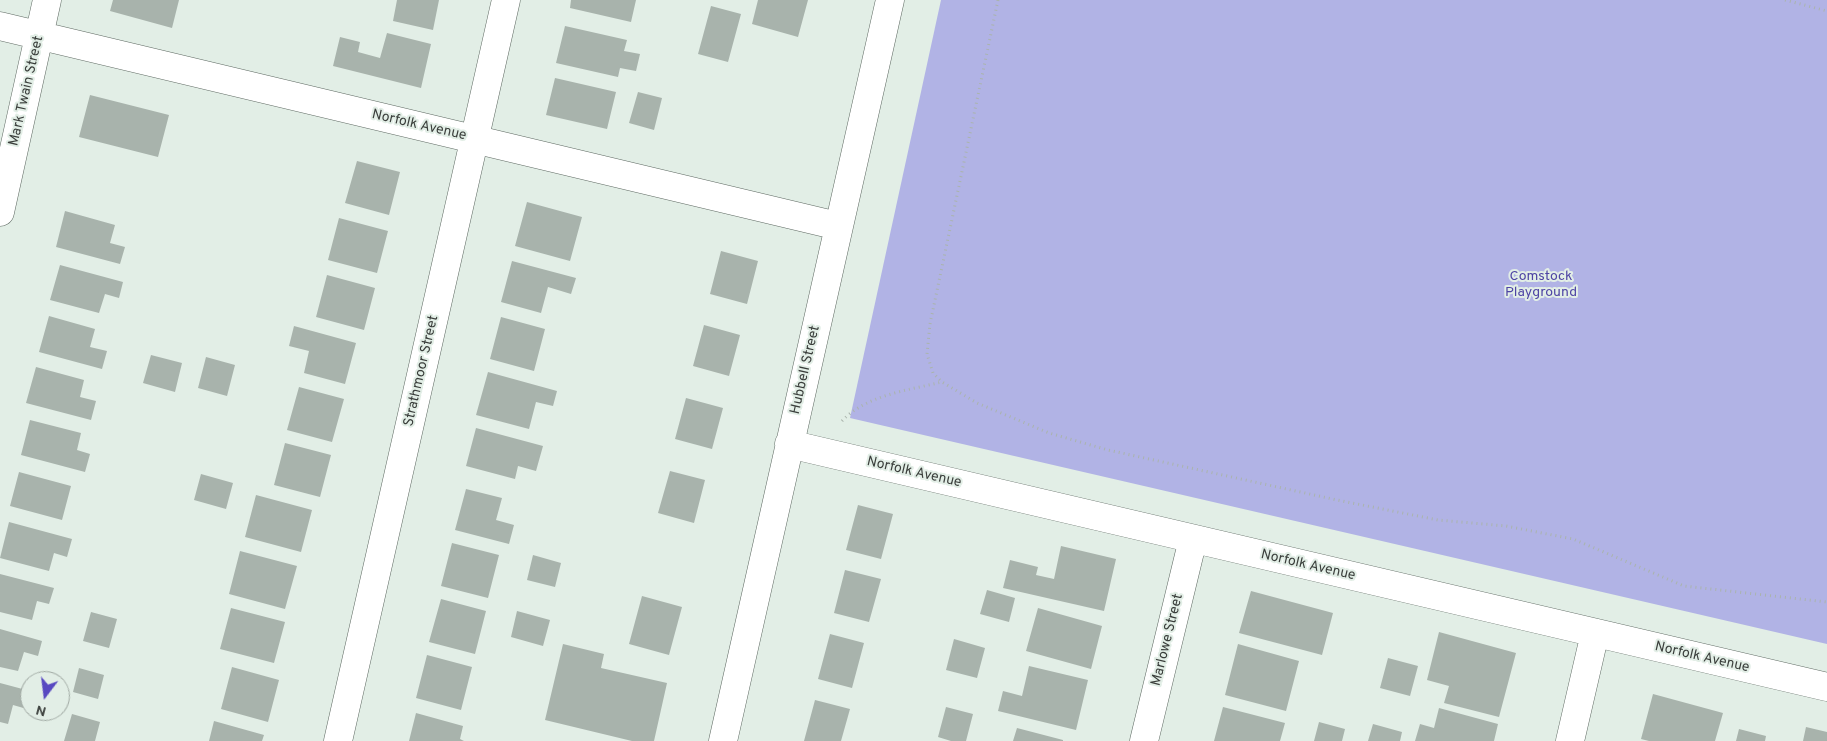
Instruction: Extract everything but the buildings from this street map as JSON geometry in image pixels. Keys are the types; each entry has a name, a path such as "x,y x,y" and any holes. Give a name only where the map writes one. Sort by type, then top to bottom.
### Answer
{"street":[{"name":"Mark Twain Street","path":"0,212 48,0"},
{"name":"Strathmoor Street","path":"338,741 506,0"},
{"name":"Hubbell Street","path":"722,741 890,0"},
{"name":"Norfolk Avenue","path":"0,26 838,226"},
{"name":"Norfolk Avenue","path":"789,444 1827,687"},
{"name":"Marlowe Street","path":"1144,741 1193,539"},
{"path":"1570,741 1595,633"}],"path":[{"path":"998,0 930,324 927,354 933,373 942,382 976,403 1031,425 1108,450 1438,520 1506,526 1573,539 1684,586 1827,602"},
{"path":"1785,0 1827,11"},
{"path":"842,421 847,415 877,398 942,382"}],"green space":[{"name":"Comstock Playground","path":"941,0 1827,0 1827,644 850,418"}]}
